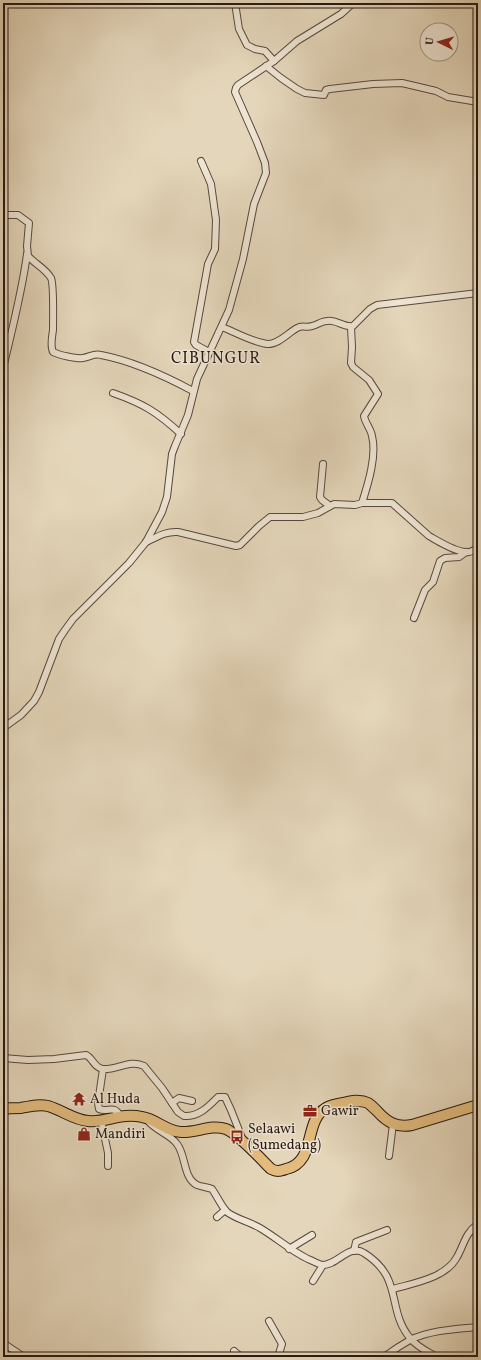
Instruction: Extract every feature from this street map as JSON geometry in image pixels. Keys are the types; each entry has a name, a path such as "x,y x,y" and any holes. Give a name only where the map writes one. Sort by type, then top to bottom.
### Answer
{"main road":[{"path":"3,1109 40,1105 47,1106 89,1121 134,1115 144,1117 180,1132 190,1132 214,1127 221,1128 228,1130 244,1143 271,1169 278,1171 291,1168 301,1161 309,1144 317,1116 330,1106 358,1101 366,1102 370,1104 382,1117 401,1127 478,1105"}],"street":[{"path":"235,3 239,29 247,45 267,52 274,61"},
{"path":"3,728 21,715 34,701 39,692 57,644 65,630 73,619 129,563 146,542 162,512 167,497 172,454 188,415 193,391 209,352 229,310 237,285 253,208 266,170 257,142 235,90 238,85 274,61 297,41 341,14 353,3"},
{"path":"266,66 291,85 305,93 324,95 326,90 330,89 373,84 402,83 436,91 448,98 478,102"},
{"path":"201,161 211,184 216,220 215,249 208,264 194,342 196,345 209,352"},
{"path":"3,215 18,215 29,223 27,252 19,298 3,368"},
{"path":"27,252 29,257 45,270 53,282 53,326 51,348 53,352 80,358 96,354 113,358 173,380 193,391"},
{"path":"351,327 370,309 378,305 478,293"},
{"path":"222,327 268,344 278,341 299,327 312,326 327,321 336,322 351,327"},
{"path":"351,327 351,363 353,367 369,380 378,394 364,416 373,437 373,457 370,475 362,503"},
{"path":"114,394 147,407 161,416 181,434"},
{"path":"323,464 320,497 330,506"},
{"path":"146,542 167,533 178,532 238,546 242,544 267,518 273,516 303,517 318,513 337,504 355,505 362,503 392,503 429,536 442,543 466,552"},
{"path":"414,618 425,590 433,582 440,561 445,558 459,557 466,552 470,552 478,548"},
{"path":"3,1058 28,1060 54,1059 86,1055 90,1056 96,1066 103,1069 134,1063 142,1064 162,1088 181,1115 188,1116 205,1110 218,1097 224,1097 231,1110 244,1143"},
{"path":"103,1069 98,1103 99,1109 117,1110 120,1116"},
{"path":"172,1103 179,1098 192,1101"},
{"path":"144,1117 153,1126 176,1142 191,1180 197,1185 212,1189 225,1210 236,1217 259,1227 289,1248 323,1265 329,1264 354,1251 363,1252 382,1268 388,1278 393,1289 401,1322 411,1340 421,1348 437,1357"},
{"path":"101,1120 108,1153 108,1166"},
{"path":"389,1156 393,1124"},
{"path":"217,1217 225,1210"},
{"path":"393,1289 435,1277 448,1268 458,1257 470,1230 478,1224"},
{"path":"354,1251 356,1242 387,1230"},
{"path":"289,1248 312,1235"},
{"path":"313,1281 323,1265"},
{"path":"269,1321 282,1344 278,1357"},
{"path":"384,1357 411,1340 446,1330 478,1327"},
{"path":"3,1344 24,1357"},
{"path":"234,1351 241,1357"}],"place":[{"name":"Al Huda","path":"79,1099"},
{"name":"Gawir","path":"310,1111"},
{"name":"Mandiri","path":"84,1134"},
{"name":"Selaawi (Sumedang)","path":"237,1137"}],"district":[{"name":"CIBUNGUR","path":"216,359"}]}
